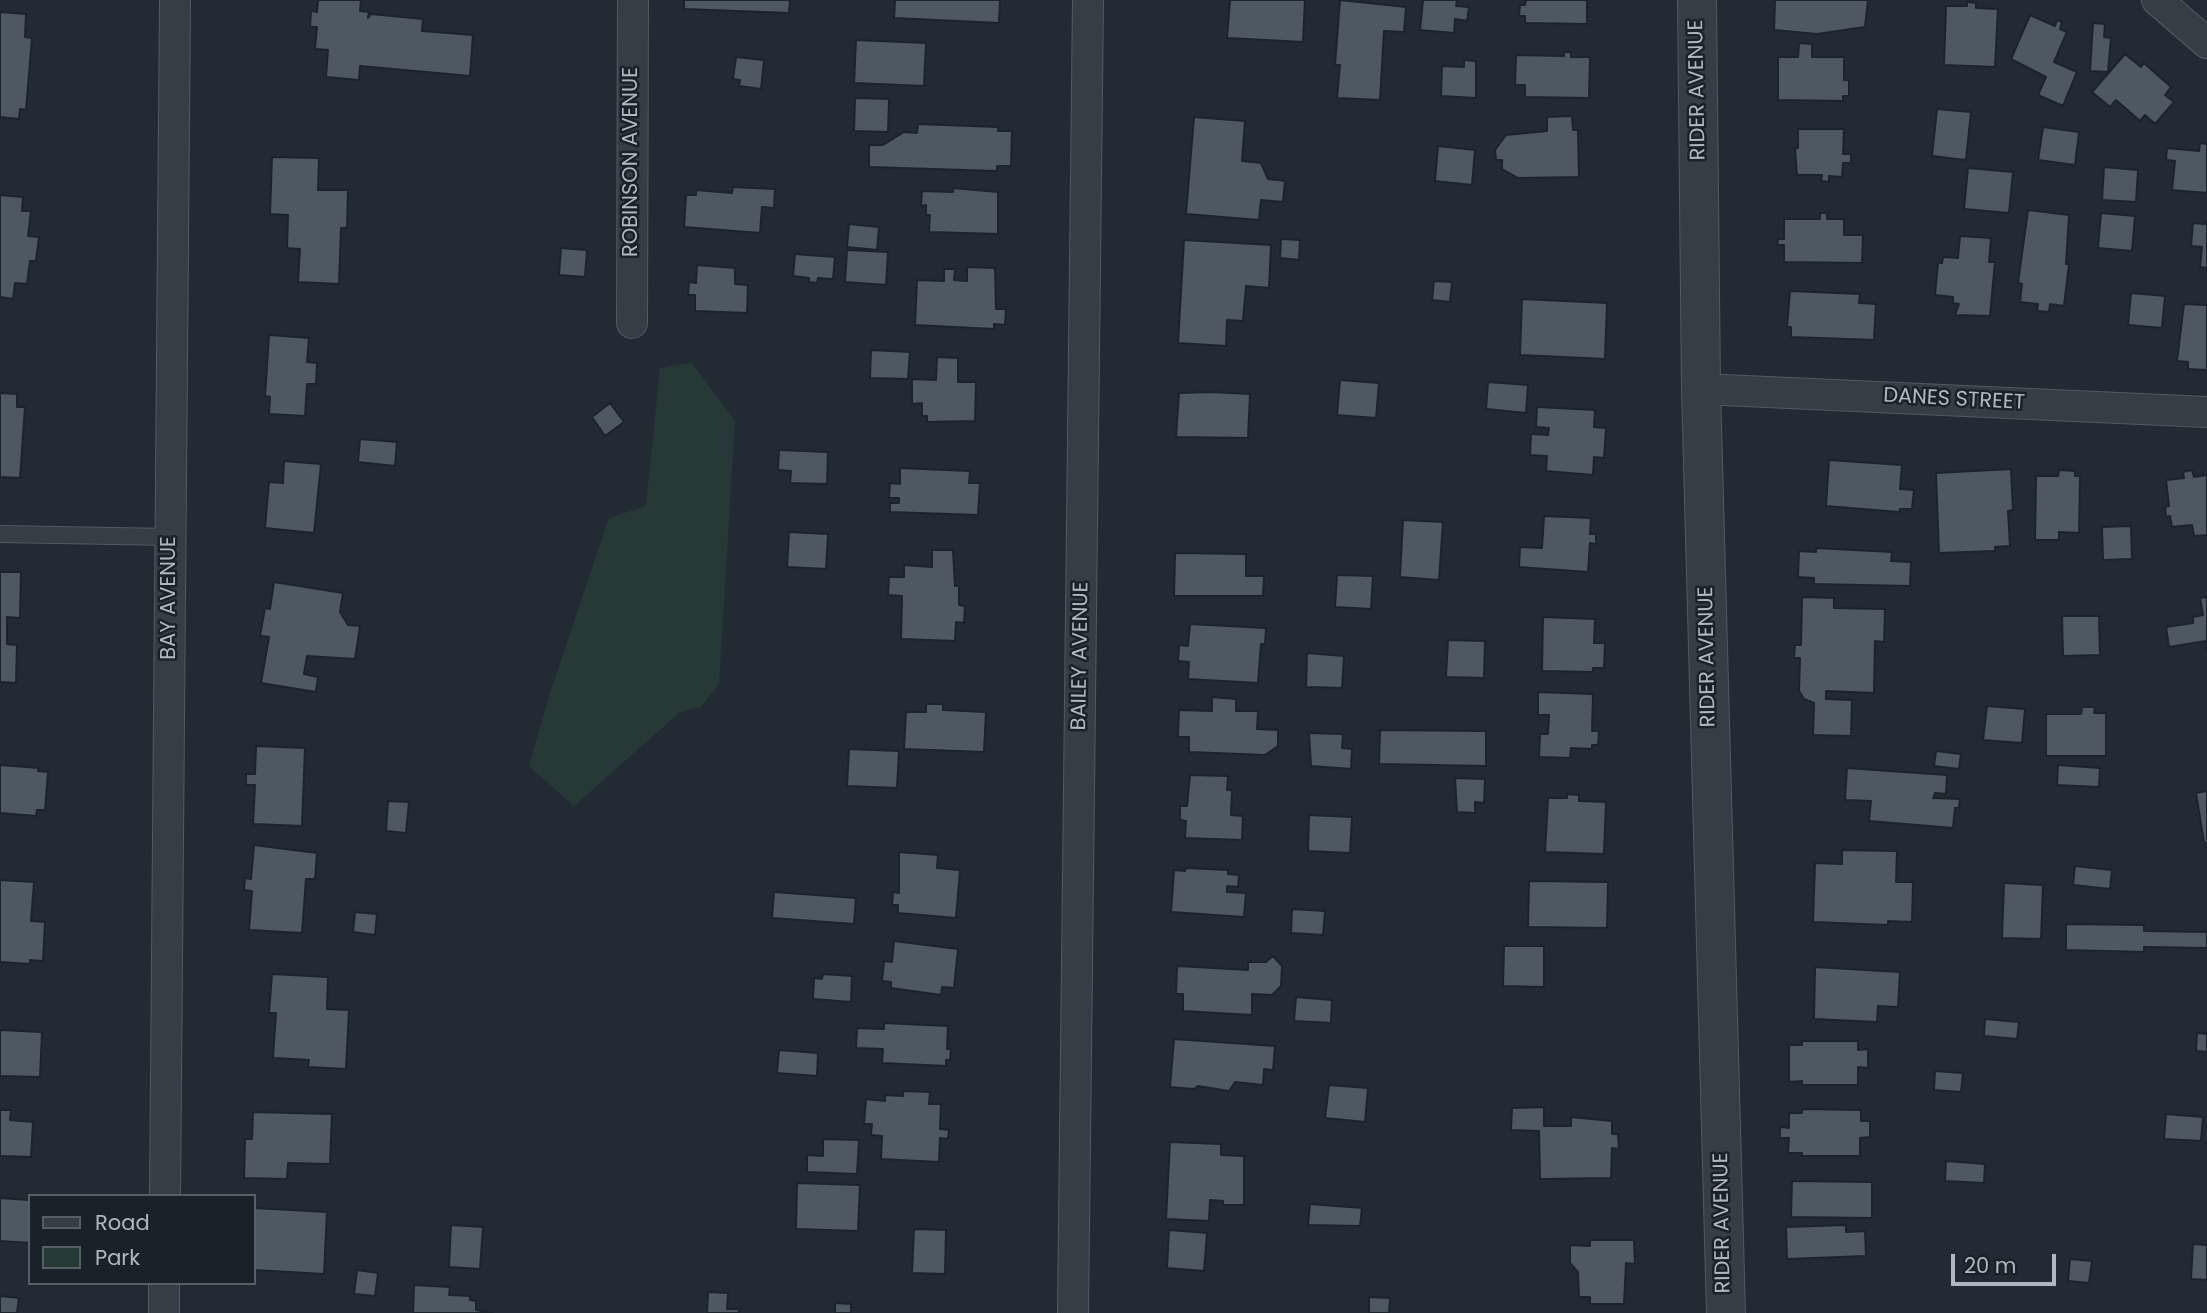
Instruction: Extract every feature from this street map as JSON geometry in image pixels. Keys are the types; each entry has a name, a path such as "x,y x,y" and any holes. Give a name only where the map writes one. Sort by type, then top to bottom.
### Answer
{"street":[{"name":"BAY AVENUE","path":"165,1194 175,0"},
{"name":"ROBINSON AVENUE","path":"632,323 633,0"},
{"name":"BAILEY AVENUE","path":"1073,1313 1088,0"},
{"name":"RIDER AVENUE","path":"1697,0 1701,389 1726,1313"},
{"path":"2157,0 2207,43"},
{"name":"DANES STREET","path":"1701,389 2207,412"},
{"path":"164,1285 164,1313"}],"lane":[{"path":"0,534 171,537"}],"green space":[{"path":"692,363 735,421 719,684 701,707 680,712 574,806 529,766 550,693 609,518 646,506 660,368"}],"building":[{"path":"318,0 361,0 360,11 369,12 368,18 371,14 423,19 422,31 473,35 470,76 360,66 359,80 326,77 328,50 315,49 317,27 310,27 311,11 317,12"},
{"path":"684,0 790,0 789,13 684,9"},
{"path":"895,0 1000,0 999,23 894,18"},
{"path":"1230,0 1305,0 1303,42 1227,38"},
{"path":"1340,0 1406,7 1404,32 1384,31 1380,100 1337,98 1340,65 1335,65"},
{"path":"1423,0 1457,0 1456,6 1469,7 1467,21 1455,19 1454,33 1420,30"},
{"path":"1526,0 1587,0 1587,24 1525,23 1525,16 1519,16 1520,5 1525,5"},
{"path":"1775,0 1868,0 1865,27 1817,34 1774,30"},
{"path":"1967,2 1976,3 1976,8 1998,9 1995,67 1944,65 1946,6 1967,6"},
{"path":"0,12 26,14 25,37 32,38 26,110 20,109 19,119 0,117"},
{"path":"2030,15 2055,26 2057,20 2062,22 2060,29 2067,32 2054,62 2077,72 2063,106 2038,95 2046,77 2011,59"},
{"path":"2093,23 2105,24 2104,37 2111,38 2108,72 2090,71"},
{"path":"856,40 926,43 924,86 854,83"},
{"path":"1799,43 1812,44 1812,57 1844,57 1844,80 1849,80 1849,96 1843,96 1843,101 1778,100 1778,57 1798,57"},
{"path":"1564,52 1571,52 1571,57 1590,57 1589,98 1525,97 1525,85 1515,85 1516,55 1564,56"},
{"path":"2125,54 2141,67 2144,63 2171,87 2165,95 2174,102 2155,124 2145,115 2140,121 2116,100 2110,107 2092,92"},
{"path":"736,57 764,60 761,89 739,86 740,80 733,79"},
{"path":"1464,60 1476,61 1476,98 1441,96 1442,66 1464,67"},
{"path":"855,98 889,99 888,132 854,131"},
{"path":"1937,109 1971,112 1966,160 1932,156"},
{"path":"1572,116 1573,130 1578,130 1579,177 1518,178 1502,169 1502,160 1496,160 1495,150 1506,135 1547,131 1547,117"},
{"path":"1194,117 1245,121 1242,161 1261,163 1268,179 1285,181 1283,202 1261,200 1259,220 1186,214"},
{"path":"918,124 998,127 998,131 1012,131 1011,166 997,166 997,171 869,167 869,145 883,145 904,132 917,133"},
{"path":"2043,127 2079,132 2075,165 2038,160"},
{"path":"1798,129 1844,129 1843,154 1851,154 1851,163 1843,163 1842,177 1829,176 1829,182 1821,181 1822,175 1797,175 1795,148 1798,148"},
{"path":"2200,143 2207,144 2207,193 2172,190 2175,161 2166,160 2167,148 2199,151"},
{"path":"1438,146 1475,150 1472,185 1435,181"},
{"path":"272,157 319,158 318,190 348,190 347,228 341,228 339,284 298,282 300,249 287,248 288,215 270,214"},
{"path":"2104,167 2138,170 2136,202 2102,200"},
{"path":"1968,168 2013,172 2009,213 1964,209"},
{"path":"733,187 775,189 774,208 762,207 760,233 684,227 686,195 696,195 696,190 732,193"},
{"path":"953,188 998,192 998,234 929,232 930,215 926,215 926,205 921,206 922,191 953,192"},
{"path":"0,195 23,197 22,211 31,211 28,236 39,237 36,261 30,261 27,284 15,283 13,299 0,297"},
{"path":"2028,210 2069,215 2066,264 2069,264 2064,306 2050,304 2049,312 2037,311 2038,304 2020,302 2022,284 2018,283"},
{"path":"1820,213 1827,213 1827,219 1844,219 1844,235 1863,235 1862,263 1784,262 1784,245 1777,245 1778,239 1784,239 1784,219 1820,219"},
{"path":"2101,213 2135,216 2132,251 2098,248"},
{"path":"2206,221 2207,268 2200,267 2202,247 2191,246 2193,223 2205,224"},
{"path":"849,224 879,227 877,250 847,247"},
{"path":"1960,236 1991,238 1989,262 1995,262 1990,316 1955,315 1959,304 1953,303 1953,297 1935,295 1938,263 1942,263 1943,257 1958,258"},
{"path":"1281,239 1300,240 1299,260 1280,258"},
{"path":"1184,240 1271,245 1269,288 1246,286 1243,321 1227,320 1226,346 1178,343"},
{"path":"561,248 587,250 585,277 559,275"},
{"path":"847,250 888,252 886,285 845,282"},
{"path":"795,254 835,257 833,279 818,278 817,283 809,282 809,278 793,276"},
{"path":"697,265 735,268 735,284 748,285 747,313 695,311 695,295 688,295 689,282 696,283"},
{"path":"967,267 995,268 996,309 1006,309 1005,325 994,324 994,329 915,325 917,280 944,281 944,269 955,269 954,280 967,281"},
{"path":"1434,281 1452,282 1450,302 1432,300"},
{"path":"1790,291 1860,294 1859,303 1876,304 1874,340 1791,337 1791,327 1787,327"},
{"path":"2131,293 2165,296 2162,328 2128,325"},
{"path":"1522,299 1607,303 1605,359 1520,355"},
{"path":"2184,304 2207,305 2207,370 2188,369 2188,362 2177,361"},
{"path":"269,335 309,338 307,362 317,363 316,384 307,384 305,416 269,414 270,397 265,396"},
{"path":"871,350 910,352 908,379 870,378"},
{"path":"937,357 958,358 958,382 976,382 975,421 927,422 927,416 922,416 922,403 912,404 912,379 936,380"},
{"path":"1340,380 1379,383 1376,418 1337,415"},
{"path":"1488,382 1528,385 1526,413 1486,409"},
{"path":"0,393 17,394 17,407 25,407 20,478 0,477"},
{"path":"1179,393 1250,394 1248,438 1176,437"},
{"path":"610,403 624,422 605,436 592,417"},
{"path":"1537,407 1595,410 1594,427 1606,428 1604,458 1594,457 1593,475 1546,471 1547,456 1530,455 1531,434 1548,435 1549,428 1536,427"},
{"path":"360,439 397,442 395,466 358,462"},
{"path":"779,450 828,452 827,484 790,483 791,471 778,470"},
{"path":"1829,460 1902,465 1900,489 1914,490 1912,509 1900,509 1899,512 1826,506"},
{"path":"284,461 321,464 314,533 265,528 269,482 283,483"},
{"path":"900,468 970,471 969,483 980,483 978,515 890,512 890,503 899,503 899,498 889,498 890,483 900,484"},
{"path":"2011,469 2013,510 2008,511 2010,546 1995,547 1995,551 1939,553 1936,473"},
{"path":"2059,470 2075,471 2075,476 2080,476 2079,533 2059,532 2059,540 2035,540 2036,476 2058,476"},
{"path":"2192,470 2194,477 2207,475 2207,535 2194,536 2192,525 2172,527 2170,516 2166,517 2165,507 2169,506 2166,480 2184,478 2183,472"},
{"path":"1544,516 1591,518 1590,534 1596,534 1596,544 1590,543 1588,572 1519,567 1520,547 1542,548"},
{"path":"1403,520 1443,522 1439,580 1400,577"},
{"path":"2131,526 2132,559 2103,560 2102,527"},
{"path":"789,532 828,534 826,569 787,567"},
{"path":"1816,548 1892,552 1891,561 1911,562 1910,586 1814,584 1814,578 1798,577 1799,551 1816,552"},
{"path":"932,550 953,550 959,605 965,606 964,623 956,622 955,641 901,639 902,596 888,595 889,577 904,577 904,565 932,567"},
{"path":"1175,553 1246,554 1246,576 1264,576 1263,596 1174,596"},
{"path":"0,572 21,572 20,618 7,617 7,644 17,645 16,683 0,682"},
{"path":"1337,575 1373,576 1371,609 1335,607"},
{"path":"274,582 343,593 340,612 348,625 360,626 355,659 307,656 304,674 318,677 316,692 261,683 269,637 260,636 265,608 270,609"},
{"path":"1802,597 1834,598 1834,608 1885,609 1884,642 1875,641 1874,693 1826,691 1826,699 1852,700 1851,736 1813,735 1814,703 1804,699 1799,691 1800,658 1794,658 1795,645 1801,645"},
{"path":"2207,597 2207,650 2206,641 2169,647 2166,627 2193,623 2193,617 2203,615 2200,598"},
{"path":"2062,616 2099,616 2100,655 2063,656"},
{"path":"1543,617 1595,619 1594,643 1605,643 1604,668 1593,668 1593,672 1542,671"},
{"path":"1190,624 1266,628 1265,644 1261,644 1258,683 1188,679 1189,662 1178,661 1179,645 1188,646"},
{"path":"1448,640 1485,641 1484,678 1446,677"},
{"path":"1307,653 1344,656 1342,688 1306,687"},
{"path":"1538,692 1593,694 1592,731 1599,731 1598,745 1592,745 1592,749 1571,748 1570,758 1539,757 1540,734 1548,734 1549,715 1538,715"},
{"path":"1212,697 1236,699 1236,711 1258,711 1257,729 1278,730 1278,746 1265,755 1189,752 1189,737 1178,737 1179,710 1212,711"},
{"path":"926,704 943,704 943,710 986,712 984,752 904,749 906,712 926,712"},
{"path":"1987,706 2025,709 2022,743 1983,740"},
{"path":"2082,707 2095,707 2094,713 2106,713 2106,756 2046,756 2046,714 2081,714"},
{"path":"1380,730 1486,731 1486,766 1379,764"},
{"path":"1309,733 1343,734 1342,748 1352,749 1351,769 1311,766"},
{"path":"256,746 305,748 302,826 253,824 255,785 246,785 246,774 255,774"},
{"path":"849,749 899,751 897,788 847,786"},
{"path":"1936,751 1961,754 1959,769 1934,766"},
{"path":"0,765 39,768 38,771 48,772 45,810 37,810 36,816 0,813"},
{"path":"2058,765 2100,768 2099,787 2057,785"},
{"path":"1847,768 1947,775 1946,794 1935,793 1933,798 1960,799 1959,808 1955,808 1953,828 1869,821 1871,801 1845,800"},
{"path":"1190,775 1228,776 1227,790 1232,790 1231,815 1243,816 1242,840 1185,838 1186,821 1180,820 1180,806 1187,806"},
{"path":"1455,778 1485,779 1484,803 1475,802 1475,813 1457,812"},
{"path":"2207,791 2207,843 2204,843 2196,793"},
{"path":"1567,794 1579,795 1579,801 1606,802 1604,854 1545,852 1548,798 1567,798"},
{"path":"388,801 409,802 406,833 386,831"},
{"path":"1309,815 1352,817 1350,853 1308,851"},
{"path":"254,845 317,853 315,879 306,879 302,933 249,930 252,891 244,890 245,878 251,879"},
{"path":"1842,850 1897,851 1896,882 1913,882 1912,922 1888,921 1888,925 1813,922 1815,863 1842,864"},
{"path":"899,852 938,855 937,868 960,870 956,918 898,913 898,905 892,905 893,892 899,893"},
{"path":"2075,866 2112,870 2110,889 2073,885"},
{"path":"1186,868 1228,870 1228,874 1239,875 1238,887 1227,886 1227,892 1246,893 1244,917 1171,912 1174,870 1185,871"},
{"path":"0,880 34,882 31,921 45,922 43,961 30,960 30,964 0,962"},
{"path":"1529,881 1608,882 1607,928 1528,927"},
{"path":"2004,883 2043,885 2041,939 2002,938"},
{"path":"774,892 856,898 854,924 772,918"},
{"path":"1292,909 1325,911 1323,935 1291,933"},
{"path":"355,912 377,914 375,935 353,932"},
{"path":"2066,924 2144,925 2144,931 2207,932 2207,948 2144,947 2144,952 2066,950"},
{"path":"894,941 958,949 954,988 942,987 941,995 891,988 891,982 882,981 884,961 892,962"},
{"path":"1504,946 1544,946 1544,987 1503,986"},
{"path":"1273,956 1282,966 1281,986 1272,995 1252,994 1252,1015 1183,1011 1183,994 1176,994 1177,966 1248,970 1248,962 1266,962"},
{"path":"1815,967 1900,972 1898,1007 1878,1006 1877,1022 1814,1019"},
{"path":"272,974 328,977 327,1009 349,1010 346,1069 308,1067 309,1060 273,1058 276,1013 269,1013"},
{"path":"823,974 852,976 851,1002 813,999 814,978 822,979"},
{"path":"1296,997 1332,1000 1331,1023 1294,1021"},
{"path":"1985,1019 2019,1022 2017,1039 1984,1036"},
{"path":"884,1023 948,1026 947,1049 951,1049 950,1060 946,1060 946,1066 882,1063 883,1049 856,1048 857,1028 884,1029"},
{"path":"0,1030 42,1032 40,1077 0,1076"},
{"path":"2197,1033 2207,1034 2207,1052 2196,1051"},
{"path":"1174,1039 1275,1046 1273,1070 1264,1069 1263,1085 1235,1082 1229,1091 1198,1086 1194,1089 1170,1087"},
{"path":"1802,1041 1858,1041 1858,1050 1868,1049 1868,1068 1858,1067 1858,1085 1802,1085 1802,1081 1789,1082 1789,1045 1802,1045"},
{"path":"779,1050 818,1053 817,1076 777,1073"},
{"path":"1935,1071 1963,1073 1961,1092 1934,1090"},
{"path":"1329,1085 1368,1088 1365,1122 1325,1118"},
{"path":"903,1091 930,1092 929,1104 941,1104 940,1129 949,1130 948,1139 940,1138 939,1162 881,1159 882,1136 871,1135 872,1124 864,1124 866,1099 885,1101 885,1095 903,1096"},
{"path":"1544,1107 1544,1126 1571,1126 1571,1117 1612,1121 1612,1134 1618,1134 1619,1149 1612,1148 1611,1178 1540,1179 1539,1131 1511,1130 1512,1108"},
{"path":"1802,1109 1861,1110 1861,1121 1870,1121 1870,1137 1860,1138 1860,1156 1802,1156 1802,1153 1788,1153 1789,1138 1780,1138 1780,1127 1789,1128 1789,1113 1802,1113"},
{"path":"0,1110 11,1110 10,1120 33,1122 31,1157 0,1156"},
{"path":"253,1112 332,1114 330,1164 288,1163 287,1179 244,1178 245,1139 252,1139"},
{"path":"2166,1114 2203,1117 2201,1141 2164,1139"},
{"path":"823,1139 859,1140 857,1174 807,1172 807,1155 823,1156"},
{"path":"1170,1142 1221,1144 1221,1155 1244,1156 1244,1205 1223,1205 1223,1201 1210,1200 1209,1221 1166,1219"},
{"path":"1946,1161 1985,1164 1984,1183 1945,1181"},
{"path":"1792,1181 1872,1182 1872,1218 1791,1217"},
{"path":"797,1183 860,1185 858,1231 796,1229"},
{"path":"0,1198 28,1200 28,1243 0,1241"},
{"path":"1310,1204 1362,1208 1360,1226 1308,1225"},
{"path":"256,1208 327,1212 324,1274 256,1270"},
{"path":"451,1225 483,1227 480,1269 449,1267"},
{"path":"1846,1225 1846,1232 1865,1231 1866,1256 1787,1259 1786,1227"},
{"path":"914,1229 946,1230 945,1274 912,1273"},
{"path":"1169,1230 1207,1233 1204,1271 1167,1268"},
{"path":"1590,1240 1634,1240 1635,1264 1626,1263 1624,1304 1590,1304 1590,1297 1579,1297 1578,1272 1570,1263 1570,1245 1590,1246"},
{"path":"2193,1244 2207,1245 2207,1280 2191,1279"},
{"path":"2070,1259 2092,1261 2089,1283 2068,1281"},
{"path":"357,1270 378,1273 375,1296 354,1294"},
{"path":"414,1285 450,1287 449,1295 470,1296 470,1300 476,1301 476,1310 493,1313 413,1313"},
{"path":"708,1292 728,1293 727,1309 739,1309 739,1313 707,1313"},
{"path":"0,1296 19,1298 17,1313 0,1313"},
{"path":"1369,1297 1390,1298 1389,1313 1369,1313"},
{"path":"835,1303 851,1304 851,1313 835,1313"}]}
